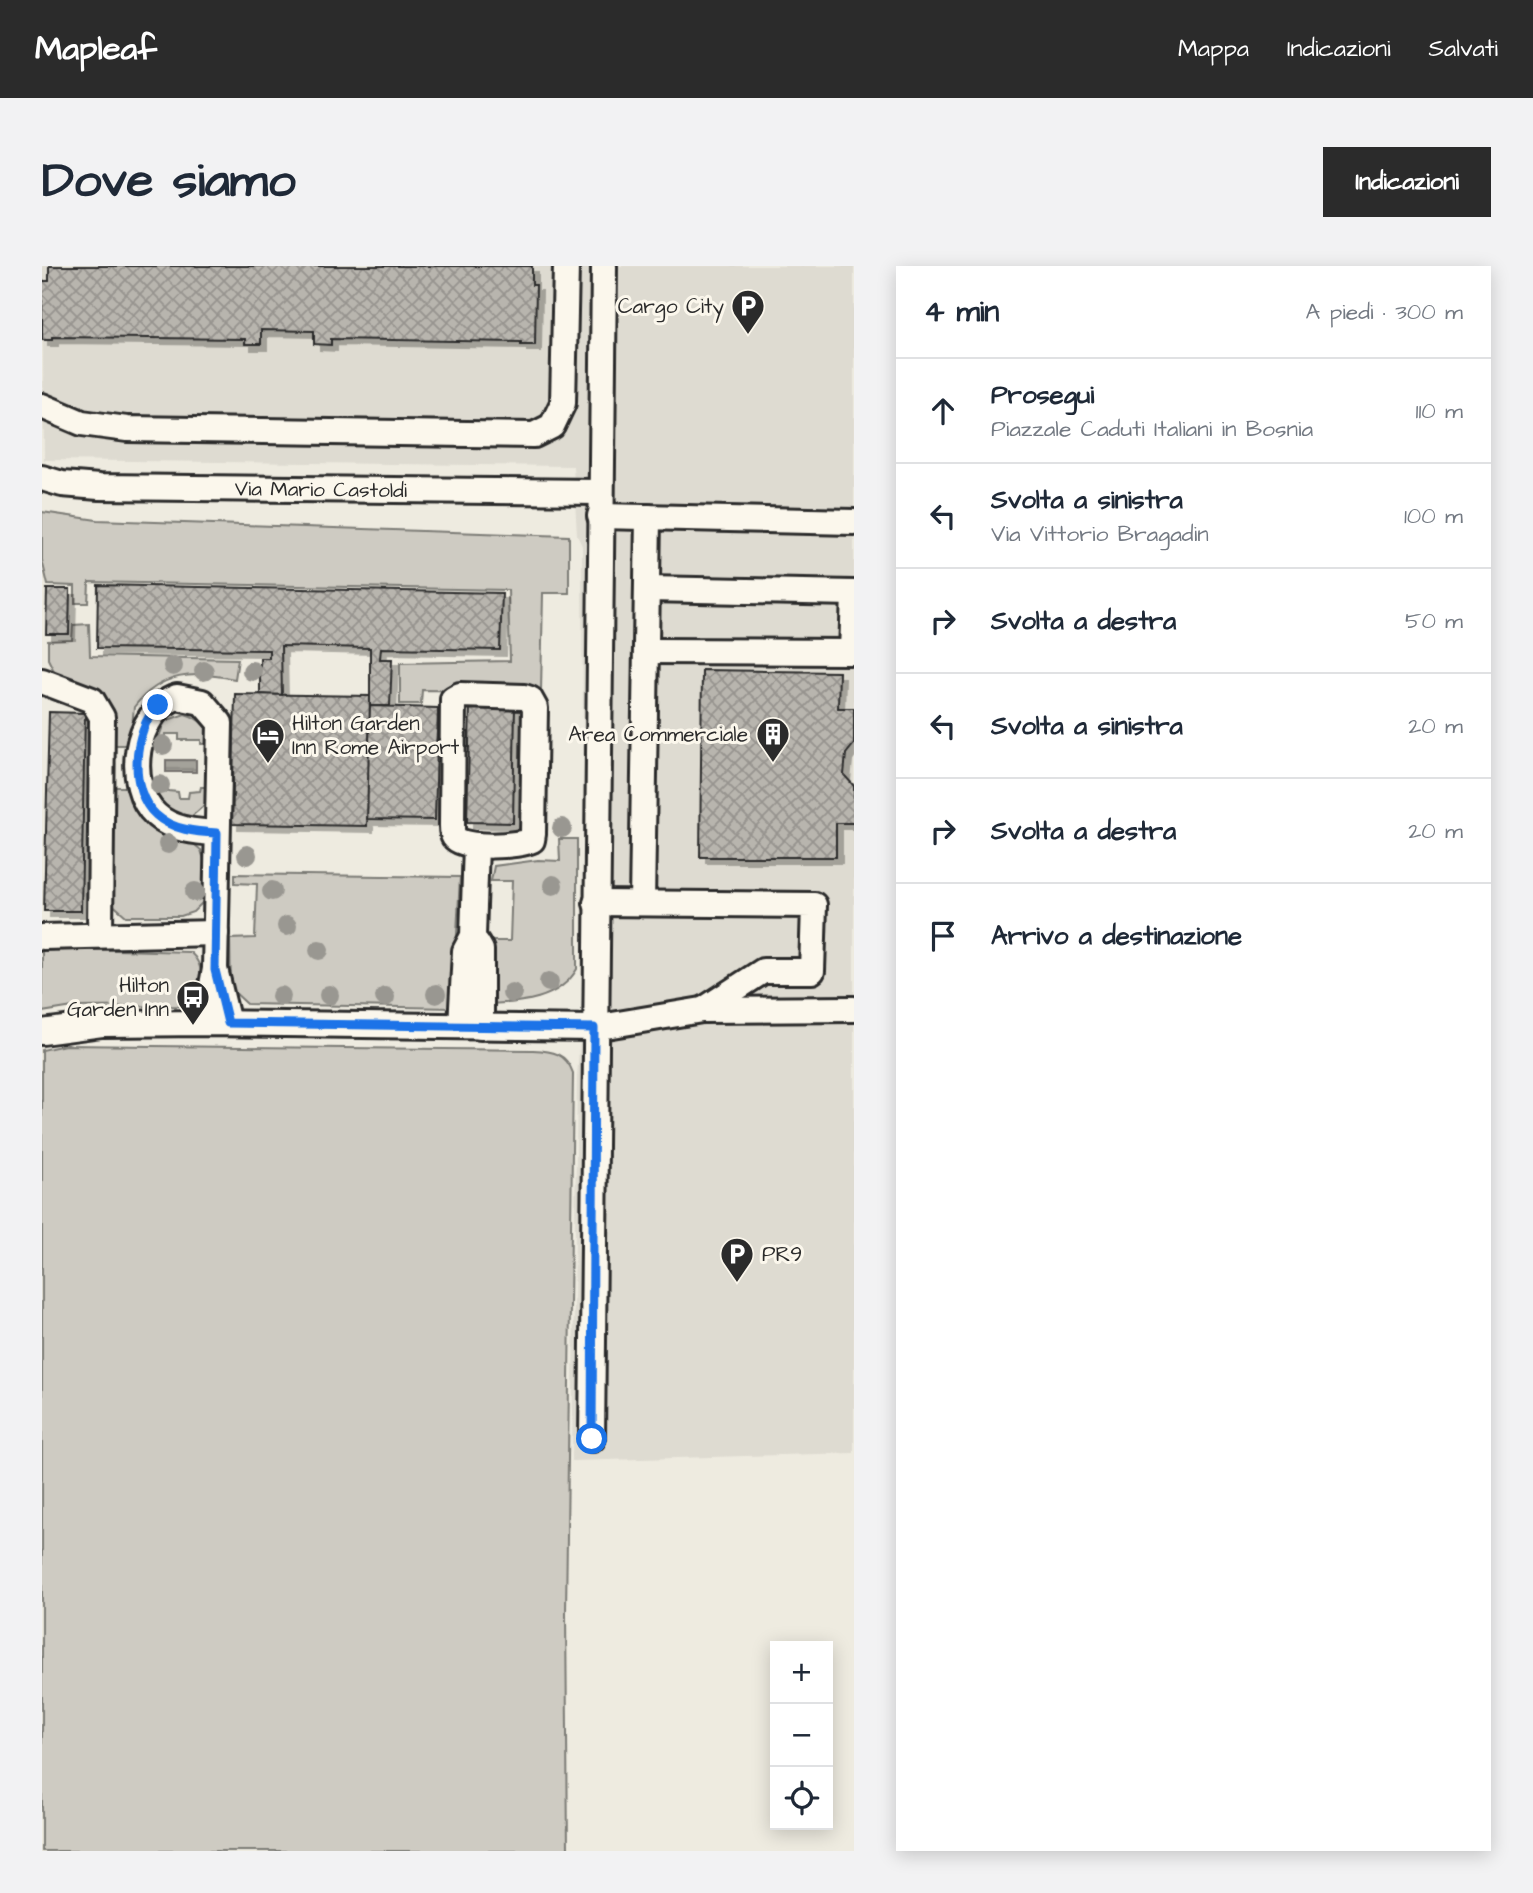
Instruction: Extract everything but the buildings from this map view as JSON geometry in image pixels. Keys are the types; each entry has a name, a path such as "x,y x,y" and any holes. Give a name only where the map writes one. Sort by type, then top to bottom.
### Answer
{"street":[{"path":"42,406 82,423 127,429 534,435 552,426 563,403 565,266"},
{"path":"592,1439 594,1028 604,266"},
{"name":"Via Mario Castoldi","path":"42,478 62,484 99,487 600,504 648,517 854,522"},
{"path":"642,903 648,517"},
{"path":"646,651 852,652 854,594 647,589"},
{"path":"42,681 92,700 102,718 100,936"},
{"path":"460,695 524,697 535,708 532,840 524,844 476,845 463,844 454,838 452,826 453,699 460,695"},
{"path":"217,833 193,831 161,819 151,809 142,793 139,766 141,732 151,713 167,700 185,696 194,698 209,707 220,723 215,970 217,1023"},
{"path":"471,1026 465,951 473,936 476,845"},
{"path":"596,903 814,905 813,971 763,971 702,1010"},
{"path":"42,937 216,933"},
{"path":"42,1032 102,1024 217,1023 594,1028 702,1010 854,1009"}],"shaded area":[{"name":"Cargo City","path":"42,266 854,266 854,1453 572,1461 577,1078 584,976 582,546 577,535 573,466 44,460"},
{"path":"42,512 97,520 569,536 569,593 543,593 541,692 422,690 421,704 400,704 400,663 510,661 508,590 89,582 88,603 75,603 75,586 48,585 42,560"},
{"path":"89,624 90,656 238,659 235,679 192,675 179,677 155,687 134,707 130,745 111,745 48,659 48,641 72,640 73,625"},
{"path":"185,714 195,718 207,729 207,744 201,744 201,740 179,740 179,734 165,734 165,741 157,742 165,721"},
{"path":"166,760 196,760 196,772 166,772"},
{"path":"111,787 128,787 138,814 148,827 168,839 190,841 201,850 206,866 203,902 193,912 181,916 126,916 110,902"},
{"path":"167,787 168,791 178,792 179,798 188,798 189,792 200,791 201,787 211,787 208,802 192,816 169,813 157,797 156,788"},
{"path":"559,839 577,839 577,969 560,987 538,998 489,1004 490,941 510,941 512,881 491,881 494,866 538,860 560,861"},
{"path":"235,874 460,877 453,1008 247,1004 231,989 230,939 255,938 257,884 235,883"},
{"path":"42,948 190,952 201,971 200,993 192,1006 73,1007 42,1012"},
{"path":"65,1045 533,1050 558,1054 567,1061 573,1073 566,1613 568,1851 42,1851 42,1050"}],"place":[{"name":"Cargo City","path":"748,336"},
{"name":"Area Commerciale","path":"773,764"},
{"name":"Hilton Garden Inn Rome Airport","path":"268,765"},
{"name":"Hilton Garden Inn","path":"193,1027"},
{"name":"PR9","path":"737,1284"}],"route":[{"path":"158,705 147,720 139,742 139,778 142,793 146,803 161,819 193,831 217,833 215,970 228,1023 594,1028 592,1439"}]}
